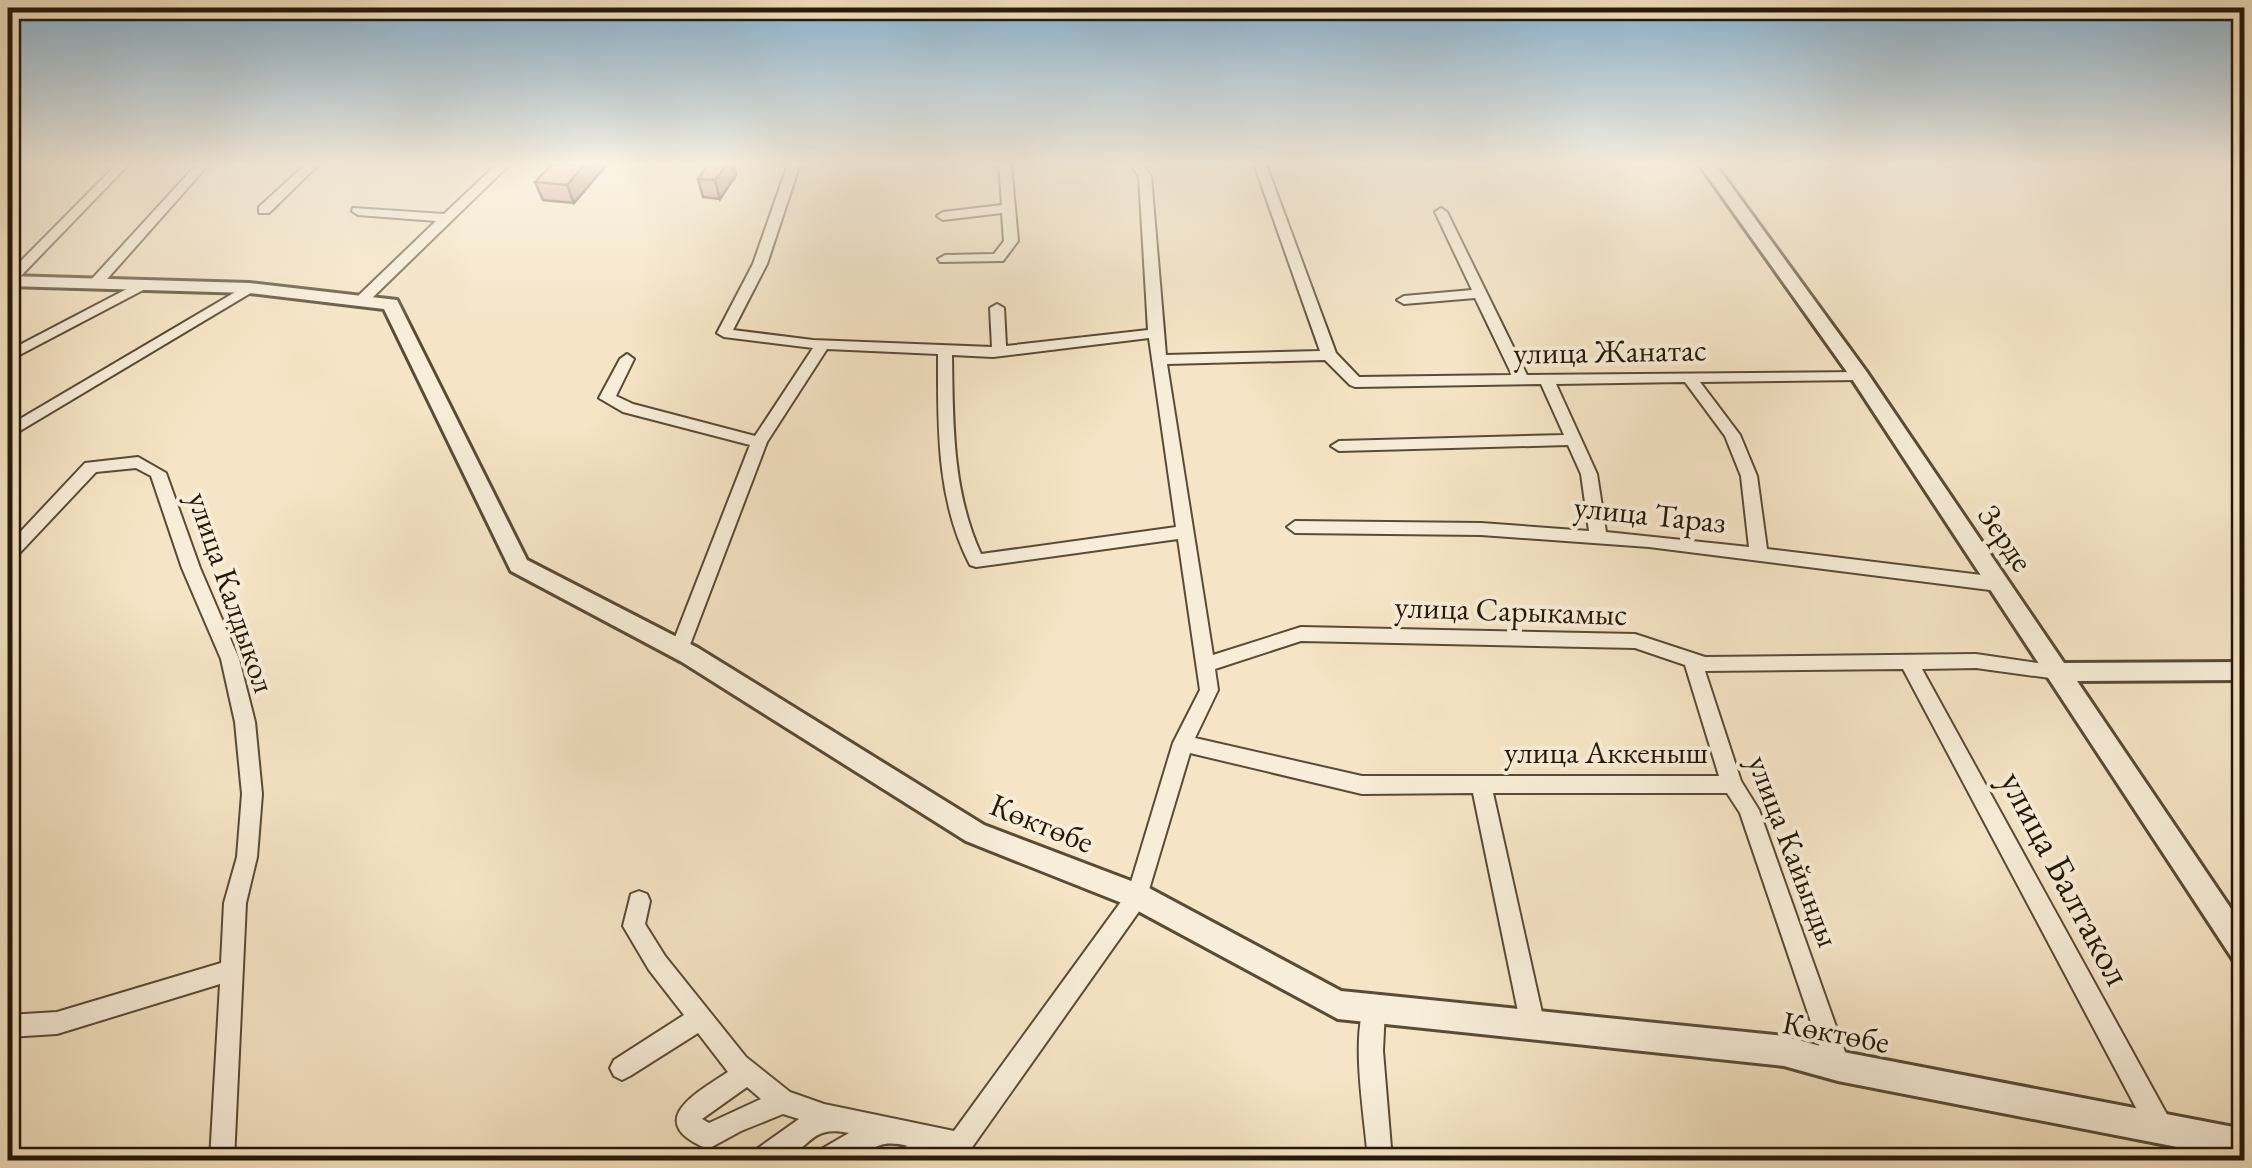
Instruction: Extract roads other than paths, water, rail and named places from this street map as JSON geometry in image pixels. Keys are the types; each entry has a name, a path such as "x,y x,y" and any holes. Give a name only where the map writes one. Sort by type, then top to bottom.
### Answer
{"street":[{"path":"8,281 69,219"},
{"path":"95,284 154,219"},
{"path":"364,298 447,219"},
{"path":"775,219 760,264 724,333 824,344 999,351 1156,333"},
{"path":"945,260 998,258 1011,241 1010,219"},
{"path":"900,1160 959,1144 1136,896 1182,743 1209,690 1156,333 1148,219"},
{"path":"1160,360 1329,354 1280,219"},
{"path":"1444,219 1522,380"},
{"name":"Зерде","path":"1747,219 1859,376 2244,952"},
{"name":"Көктөбе","path":"8,281 249,288 392,304 520,565 679,650 974,833 1136,896 1338,1005 1784,1051 1838,1066 2244,1145"},
{"path":"8,357 142,285"},
{"path":"8,433 249,288"},
{"path":"1404,300 1480,293"},
{"path":"997,308 999,351"},
{"path":"679,650 759,442 824,344"},
{"path":"944,350 946,444 962,535 976,561 1185,532"},
{"name":"улица Жанатас","path":"1329,354 1350,378 1363,384 1859,376"},
{"path":"627,359 607,398 628,408 759,442"},
{"path":"1689,377 1732,435 1750,476 1759,556"},
{"path":"1547,380 1589,474 1598,537"},
{"path":"1339,446 1574,440"},
{"name":"улица Калдыкол","path":"8,555 92,467 138,462 158,472 191,568 230,659 244,722 252,794 247,857 234,903 222,1160"},
{"name":"улица Тараз","path":"1295,527 1481,530 1598,537 1998,584"},
{"name":"улица Сарыкамыс","path":"1205,665 1302,634 1635,641 1706,664 1976,661 2057,672"},
{"name":"улица Кайынды","path":"1692,660 1732,784 1749,810 1838,1066"},
{"name":"улица Балтакол","path":"1910,662 2161,1129"},
{"path":"2057,672 2244,670"},
{"name":"улица Аккеныш","path":"1182,743 1362,785 1732,784"},
{"name":"улица Аккеныш","path":"1481,785 1533,1026"},
{"path":"639,901 634,926 640,940 747,1073 783,1102 830,1117 959,1144"},
{"path":"8,1026 57,1024 232,970"},
{"path":"1374,1009 1371,1051 1380,1160"},
{"path":"622,1068 701,1018"},
{"path":"747,1073 692,1110 689,1124 697,1132 708,1137 733,1122 783,1102"},
{"path":"763,1160 799,1132 830,1117"},
{"path":"828,1160 861,1140 890,1130"}]}
